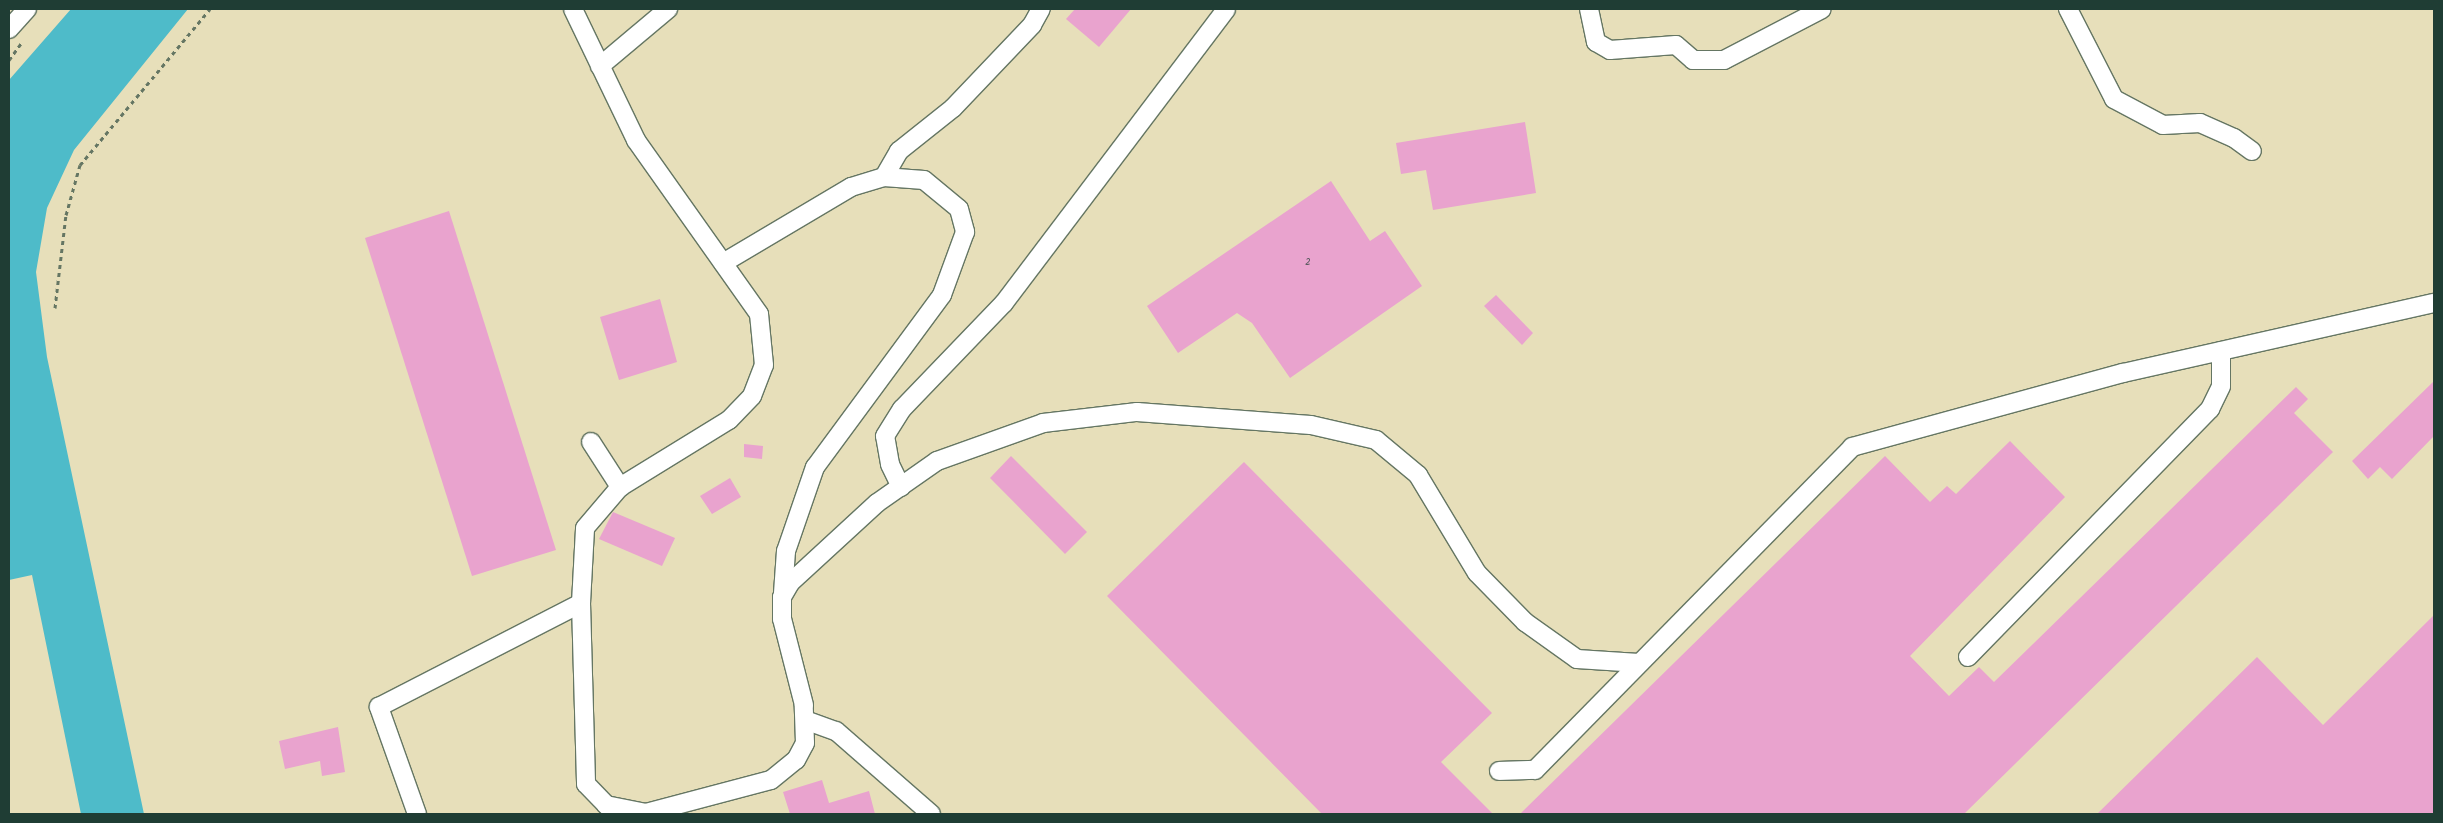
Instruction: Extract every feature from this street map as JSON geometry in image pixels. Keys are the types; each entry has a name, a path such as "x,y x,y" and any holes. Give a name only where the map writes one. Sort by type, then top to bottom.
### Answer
{"street":[{"path":"9,30 27,9"},
{"path":"573,9 636,140 759,314 764,365 752,396 730,420 620,487 585,528 580,603 586,784 606,805 646,813 771,780 796,760 805,743 804,720 782,619 786,550 815,468 942,295 965,232 959,209 932,185 924,180 884,177 851,187 723,263"},
{"path":"600,66 668,9"},
{"path":"884,177 899,151 953,108 1032,25 1041,9"},
{"path":"900,487 890,464 885,436 902,409 1004,304 1226,9"},
{"path":"1589,9 1596,42 1610,50 1676,45 1693,60 1716,60 1822,9"},
{"path":"2068,9 2114,99 2163,125 2200,123 2234,138 2252,152"},
{"path":"1499,771 1535,770 1852,447 1930,423 2221,351 2434,303"},
{"path":"1968,657 2210,410 2221,386 2221,351"},
{"path":"782,597 790,582 900,487 937,461 1043,424 1137,412 1311,425 1376,440 1418,475 1477,573 1525,622 1577,659 1639,663"},
{"path":"591,442 620,487"},
{"path":"417,814 379,707 580,603"},
{"path":"804,720 836,731 931,814"}],"path":[{"path":"55,308 66,215 80,165 210,9"}],"water":[{"path":"71,9 188,9 74,150 47,208 36,272 47,357 144,814 81,814 32,575 9,580 9,80"}],"building":[{"path":"1075,9 1131,9 1099,47 1066,19"},
{"path":"1525,122 1536,193 1433,210 1426,170 1401,174 1396,143"},
{"path":"1331,181 1370,241 1385,231 1422,286 1290,378 1252,323 1237,313 1178,353 1147,306"},
{"path":"449,211 556,550 472,576 365,238"},
{"path":"1496,295 1533,333 1522,345 1484,306"},
{"path":"660,299 677,362 619,380 600,317"},
{"path":"2434,381 2434,436 2392,479 2380,467 2368,479 2352,461"},
{"path":"2296,387 2308,399 2294,413 2333,452 1964,814 1520,814 1885,456 1930,502 1947,486 1956,494 2010,441 2065,497 1910,656 1949,696 1979,667 1994,682"},
{"path":"744,444 763,446 762,459 744,457"},
{"path":"1011,456 1087,532 1065,554 990,478"},
{"path":"1244,462 1492,713 1441,762 1493,814 1322,814 1107,596"},
{"path":"730,478 741,497 712,514 700,496"},
{"path":"613,512 675,538 662,566 599,539"},
{"path":"2434,615 2434,814 2097,814 2257,657 2323,725"},
{"path":"338,727 345,772 322,776 320,761 285,769 279,741"},
{"path":"822,780 829,803 869,791 875,814 790,814 783,792"}]}
